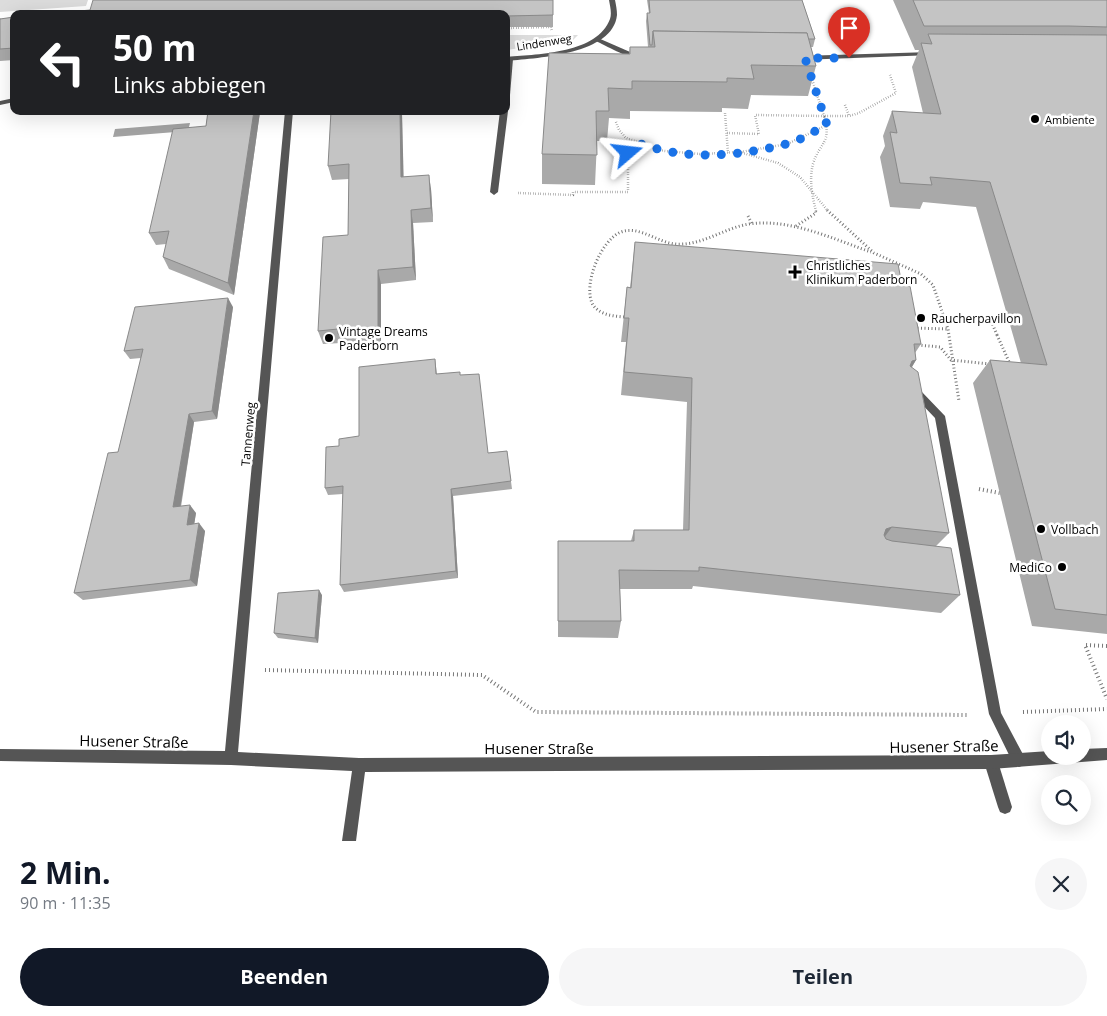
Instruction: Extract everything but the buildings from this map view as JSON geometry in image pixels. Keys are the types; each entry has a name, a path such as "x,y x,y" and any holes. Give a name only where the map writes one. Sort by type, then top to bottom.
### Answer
{"street":[{"name":"Lindenweg","path":"510,59 575,50 598,40 608,31 614,18 612,0"},
{"path":"598,40 636,57 646,57"},
{"path":"795,58 937,54"},
{"name":"Tannenweg","path":"231,758 289,115"},
{"path":"494,192 504,115"},
{"path":"903,389 918,394 940,416 962,562 995,714 1019,760"},
{"path":"1091,755 1107,754"},
{"name":"Husener Straße","path":"0,755 231,758 359,765 991,762 1041,759"},
{"path":"991,762 1005,807"},
{"path":"349,841 359,765"}],"path":[{"path":"727,133 759,134 755,115 849,116 859,113 896,93 884,56"},
{"path":"796,226 816,213 812,193 812,168 828,138 827,125 805,58"},
{"path":"845,105 849,116"},
{"path":"725,112 728,153"},
{"path":"616,122 619,130 626,138 664,150 701,154 738,152 787,144 827,125"},
{"path":"611,149 628,153 642,144"},
{"path":"738,152 778,163 800,177 829,212 874,253"},
{"path":"494,192 573,195 573,192 628,192 628,153"},
{"path":"748,216 752,224"},
{"path":"624,317 601,312 590,300 588,285 595,265 608,243 621,232 635,232 674,244 694,244 725,230 752,224 796,226 874,253 921,274 934,285 948,329 952,360"},
{"path":"990,318 1013,370"},
{"path":"912,336 910,328 948,329"},
{"path":"913,344 940,347 952,360 990,364"},
{"path":"976,489 1000,493"},
{"path":"1107,646 1085,645 1107,699"},
{"path":"240,671 482,675 536,712 909,716 1107,709"}],"shaded area":[{"path":"0,0 88,0 86,6 0,12"},
{"path":"510,35 578,35 572,41 510,49"},
{"path":"190,123 188,131 113,137 115,129"}],"place":[{"name":"Ambiente","path":"1035,119"},
{"name":"Christliches Klinikum Paderborn","path":"795,272"},
{"name":"Raucherpavillon","path":"921,318"},
{"name":"Vintage Dreams Paderborn","path":"329,338"},
{"name":"Vollbach","path":"1041,529"},
{"name":"MediCo","path":"1062,567"}],"route":[{"path":"628,153 642,144 664,150 701,154 738,152 787,144 827,125 805,58 849,58"}]}
